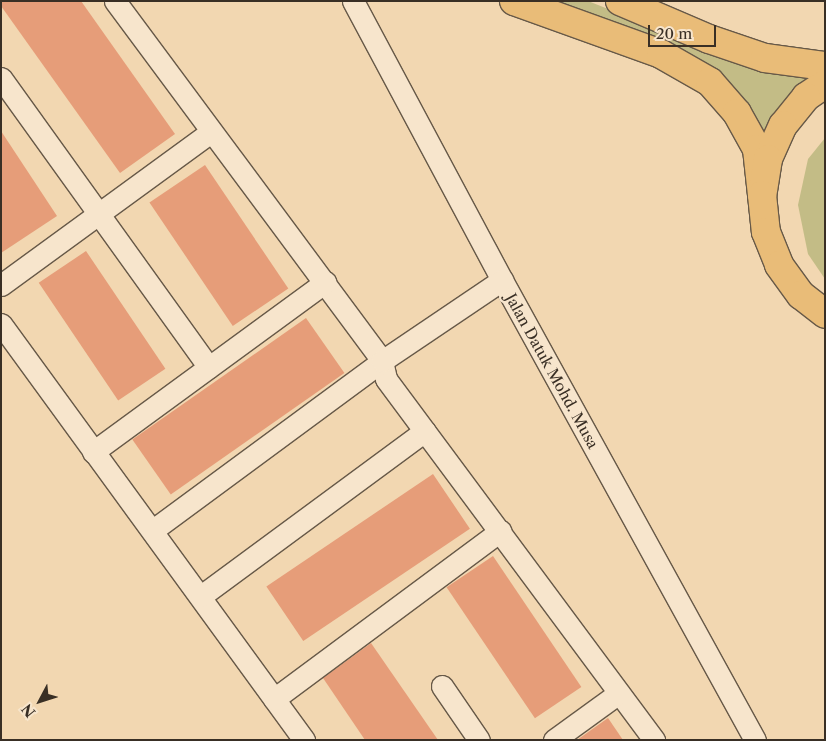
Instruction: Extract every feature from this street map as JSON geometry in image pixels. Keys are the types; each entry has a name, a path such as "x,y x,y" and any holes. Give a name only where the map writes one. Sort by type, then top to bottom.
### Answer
{"main road":[{"path":"514,1 661,54 710,82 737,113 758,149 766,232 779,265 801,295 825,314"},
{"path":"620,1 709,39 766,58 825,66"},
{"path":"762,195 768,159 783,125 806,97 825,84"}],"street":[{"path":"115,1 211,132 325,282 382,361 386,379 654,740"},
{"name":"Jalan Datuk Mohd. Musa","path":"353,1 502,280 755,740"},
{"path":"1,78 97,214 209,367"},
{"path":"1,285 211,132"},
{"path":"152,530 382,361 502,280"},
{"path":"93,452 325,282"},
{"path":"1,324 93,452 201,596 304,740"},
{"path":"201,596 425,431"},
{"path":"274,699 500,531"},
{"path":"442,686 479,740"},
{"path":"554,740 619,693"}],"shaded area":[{"path":"548,1 588,1 754,67 788,76 823,78 771,146 751,110"},
{"path":"825,138 825,279 808,254 798,205 808,159"}],"building":[{"path":"1,1 81,1 175,134 120,173 1,6"},
{"path":"1,131 57,216 1,253"},
{"path":"205,165 288,289 233,326 149,202"},
{"path":"86,251 165,369 118,401 39,283"},
{"path":"306,318 344,373 171,494 132,440"},
{"path":"433,474 470,529 303,641 266,586"},
{"path":"493,556 581,687 535,718 447,587"},
{"path":"371,643 438,740 365,740 323,678"},
{"path":"608,718 623,740 577,740"}]}
